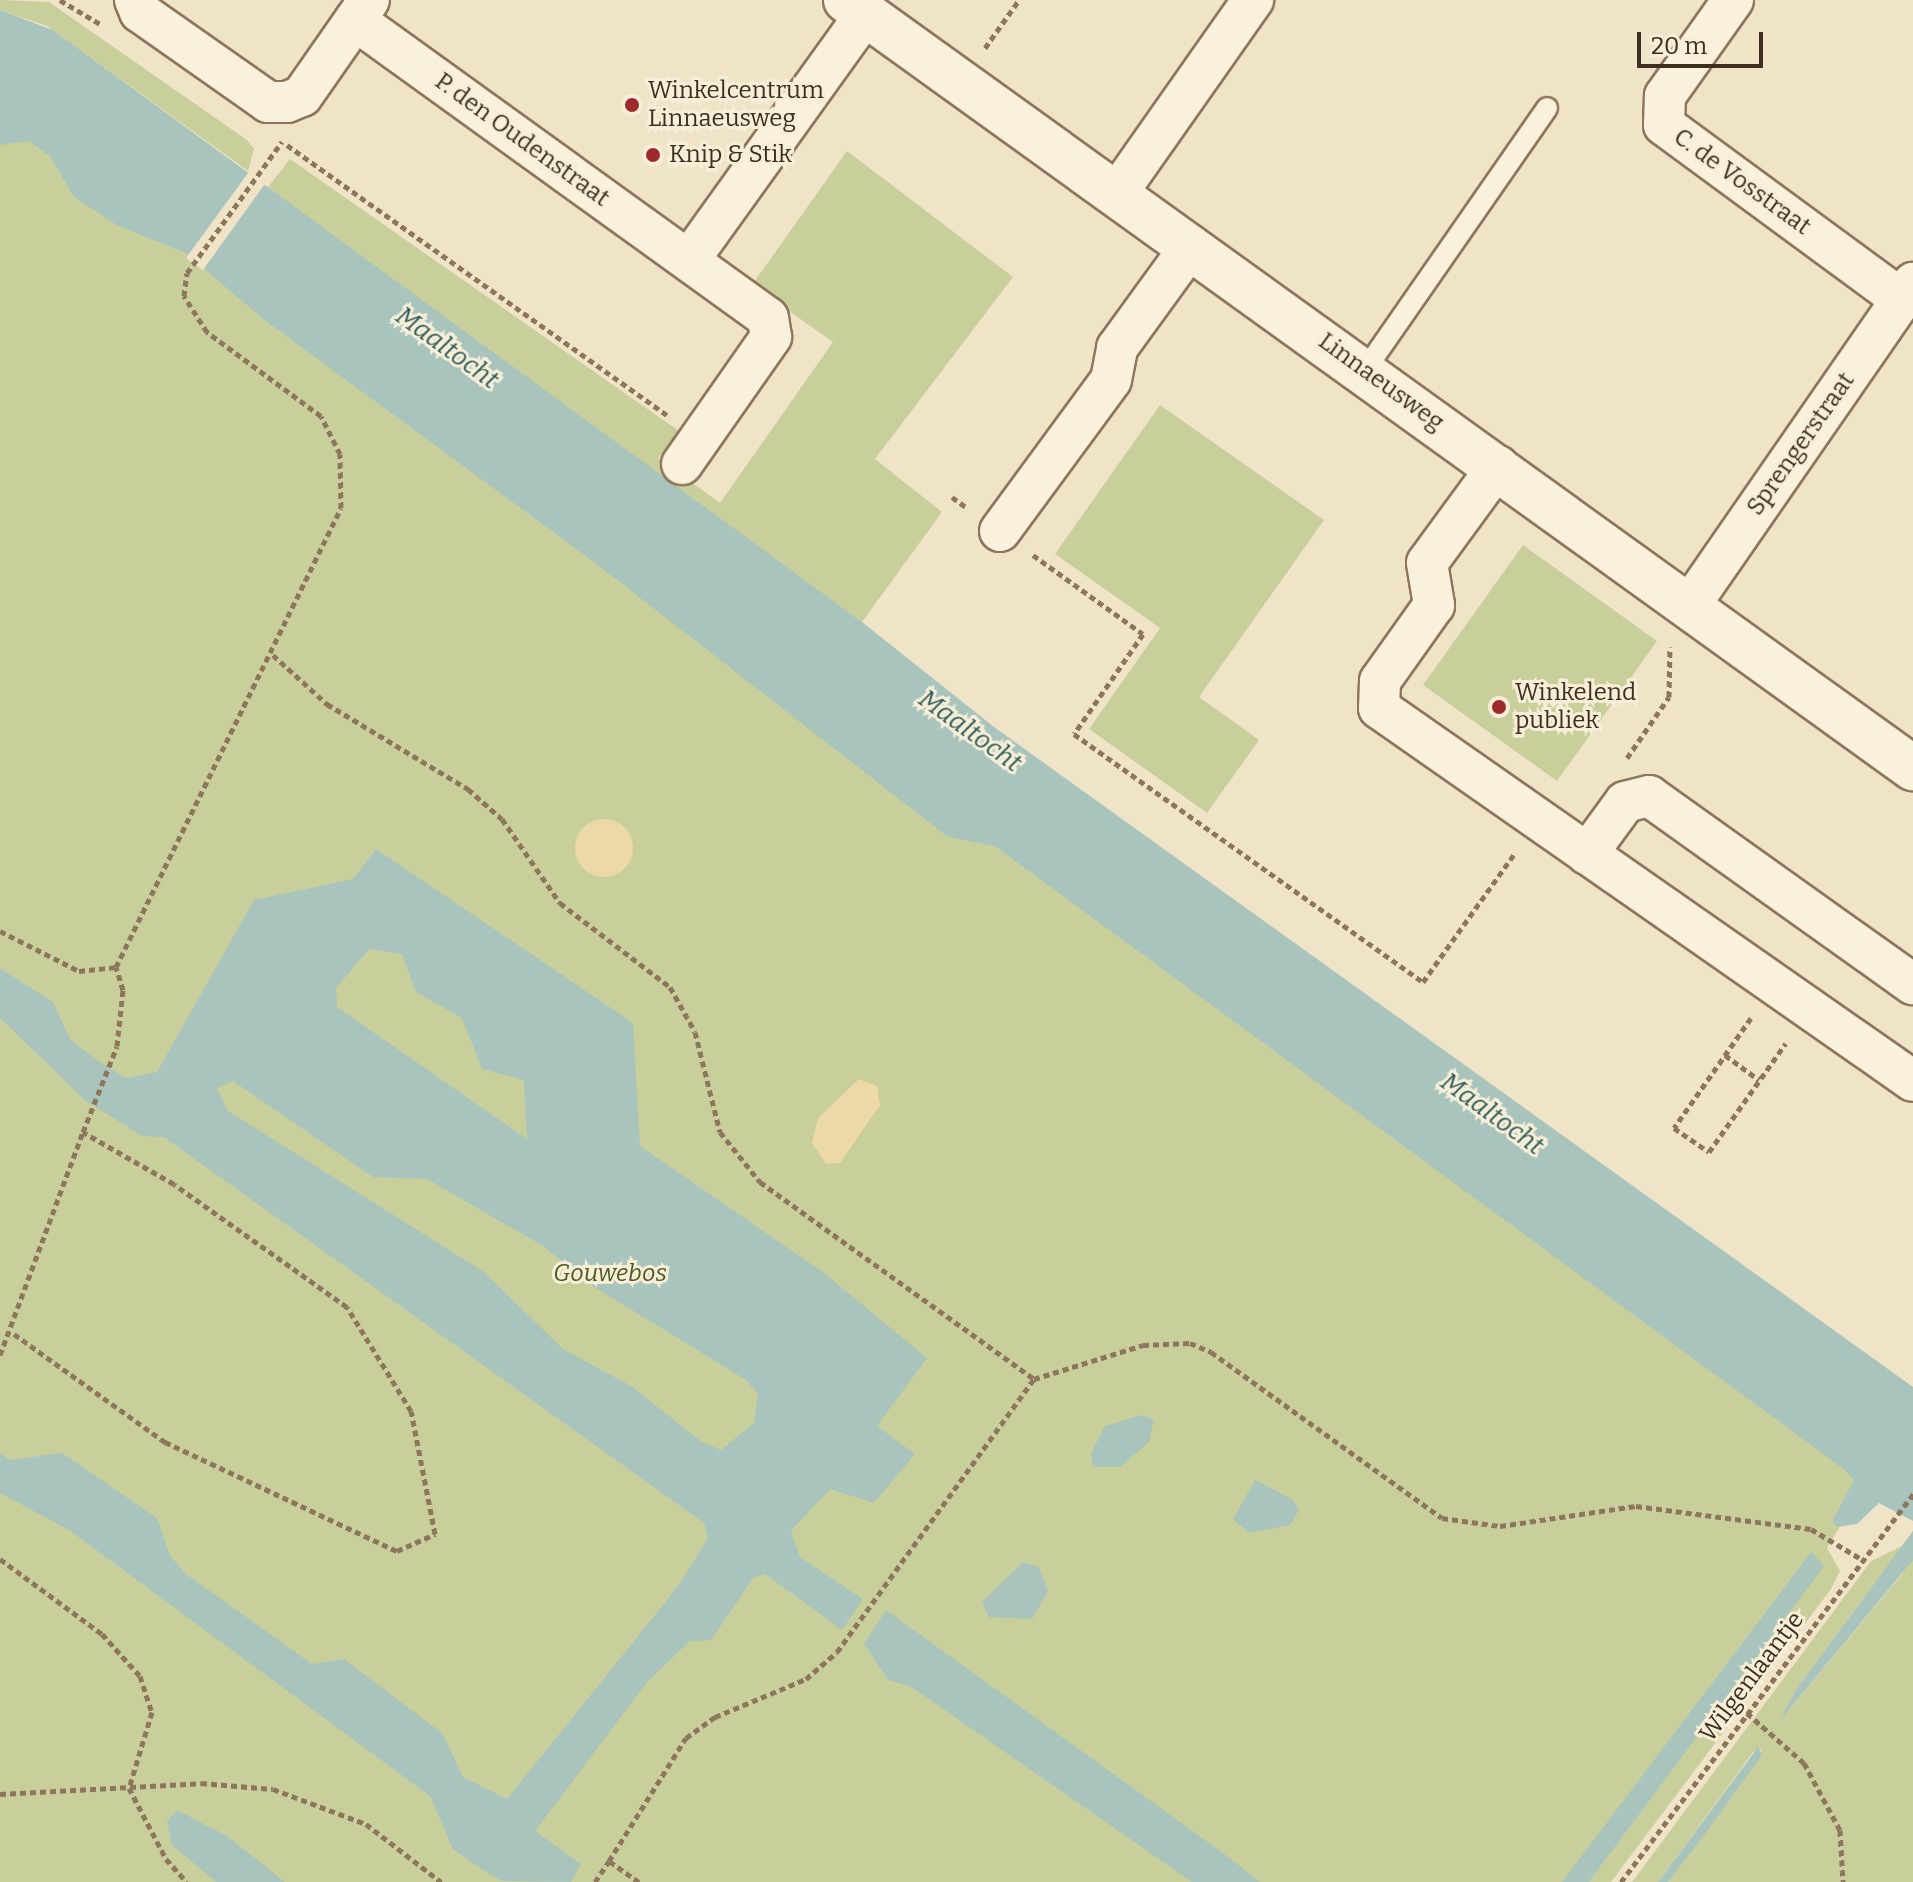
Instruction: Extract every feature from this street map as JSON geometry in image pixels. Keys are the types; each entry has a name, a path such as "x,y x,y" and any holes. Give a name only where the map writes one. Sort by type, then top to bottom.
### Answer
{"street":[{"path":"135,0 140,12 268,102 302,96 362,10"},
{"path":"1118,192 1253,0"},
{"name":"C. de Vosstraat","path":"1733,0 1665,96 1664,125 1907,291"},
{"path":"689,260 856,7"},
{"name":"Linnaeusweg","path":"856,7 1118,192 1913,768"},
{"name":"P. den Oudenstraat","path":"362,10 772,325 691,451"},
{"path":"1000,531 1111,380 1117,348 1191,246"},
{"name":"Sprengerstraat","path":"1690,605 1907,291"},
{"path":"1498,466 1427,563 1434,605 1376,696 1379,708 1913,1081"},
{"path":"1587,854 1625,802 1649,796 1913,984"}],"lane":[{"path":"1365,370 1547,108"}],"path":[{"path":"961,82 1019,0"},
{"path":"283,142 691,451"},
{"path":"0,1355 14,1334 85,1121 117,1046 123,990 116,967 273,655 341,508 340,454 321,416 207,332 184,296 187,273 278,148"},
{"path":"952,497 1143,634 1074,734 1423,982 1539,820"},
{"path":"1624,762 1669,697 1669,645 1690,605"},
{"path":"273,655 327,704 468,789 502,819 560,903 670,987 695,1032 720,1132 760,1182 1034,1379"},
{"path":"0,931 79,971 116,967"},
{"path":"1774,984 1674,1128 1709,1152 1810,1009"},
{"path":"1725,1055 1759,1080"},
{"path":"14,1334 180,1449 397,1551 435,1534 411,1411 347,1307 174,1184 83,1132"},
{"path":"595,1882 686,1738 715,1717 806,1679 837,1652 1034,1379 1143,1345 1190,1343 1234,1365 1442,1518 1500,1526 1636,1506 1811,1529 1863,1560"},
{"name":"Wilgenlaantje","path":"1621,1882 1913,1494"},
{"path":"0,1559 102,1634 140,1676 152,1712 129,1788 166,1859 187,1882"},
{"path":"1747,1713 1804,1763 1840,1830 1843,1882"},
{"path":"0,1794 201,1783 305,1796 366,1824 441,1882"},
{"path":"609,1861 639,1882"}],"green space":[{"path":"0,0 49,2 247,140 254,149 248,171 47,26 0,10"},
{"name":"Gouwebos","path":"0,105 1889,1443 1827,1548 1840,1571 1831,1589 1611,1882 1589,1882 1825,1563 1577,1882 0,1882"},
{"path":"847,151 1013,277 875,459 942,512 862,622 265,191 290,159 679,431 658,458 720,503 833,342 752,285"},
{"path":"1160,405 1324,520 1199,697 1259,740 1207,813 1089,729 1160,628 1055,554"},
{"path":"1523,545 1657,641 1557,781 1423,685"},
{"path":"1913,1531 1913,1882 1668,1882 1762,1749 1753,1752 1658,1882 1632,1882 1871,1561 1902,1546","holes":["1886,1568 1903,1573 1778,1723 1795,1691"]}],"sand":[{"path":"604,819 625,827 633,848 625,869 604,877 583,869 575,848 583,827"},
{"path":"859,1079 877,1086 880,1105 840,1163 826,1164 812,1143 818,1118"}],"water":[{"name":"Maaltocht","path":"0,10 53,30 862,622 994,727 1913,1387 1913,1521 1879,1503 1857,1524 1838,1527 1832,1521 1854,1480 1845,1470 995,846 948,837 594,562 263,319 186,253 118,226 74,197 50,156 29,141 0,145"},
{"path":"376,849 633,1023 640,1146 824,1273 927,1358 877,1426 915,1454 874,1503 830,1489 791,1531 800,1557 863,1599 842,1630 765,1574 754,1577 711,1640 690,1641 647,1682 535,1831 581,1864 571,1882 501,1881 474,1864 453,1849 430,1796 69,1530 0,1493 0,1453 10,1460 62,1453 157,1518 170,1556 186,1574 312,1664 344,1659 443,1734 463,1777 507,1799 679,1585 708,1538 704,1523 164,1137 142,1136 86,1101 0,1018 0,968 53,1002 70,1039 102,1064 126,1078 157,1072 254,900 353,879","holes":["369,949 402,954 416,992 462,1018 482,1069 524,1080 527,1139 337,1007 336,988","233,1081 373,1177 427,1179 543,1246 596,1288 746,1380 758,1394 754,1423 721,1450 702,1442 631,1386 563,1349 484,1272 228,1111 217,1088"]},
{"path":"1142,1415 1154,1420 1149,1442 1120,1467 1093,1467 1091,1453 1105,1426"},
{"path":"1255,1480 1292,1499 1299,1510 1290,1525 1249,1533 1233,1519"},
{"path":"1913,1531 1913,1560 1778,1723 1795,1691"},
{"path":"1811,1552 1824,1566 1589,1882 1562,1882"},
{"path":"1023,1562 1039,1567 1048,1591 1032,1619 989,1617 982,1602"},
{"path":"886,1610 1260,1882 1192,1882 910,1686 888,1680 864,1644"},
{"path":"1758,1747 1762,1755 1708,1830 1668,1882 1658,1882"},
{"path":"177,1810 227,1836 285,1882 216,1882 172,1845 167,1821"}],"pier":[{"path":"251,169 267,181 203,270 186,258"}],"place":[{"name":"Winkelcentrum Linnaeusweg","path":"632,105"},
{"name":"Knip & Stik","path":"653,155"},
{"name":"Winkelend publiek","path":"1499,707"}]}
